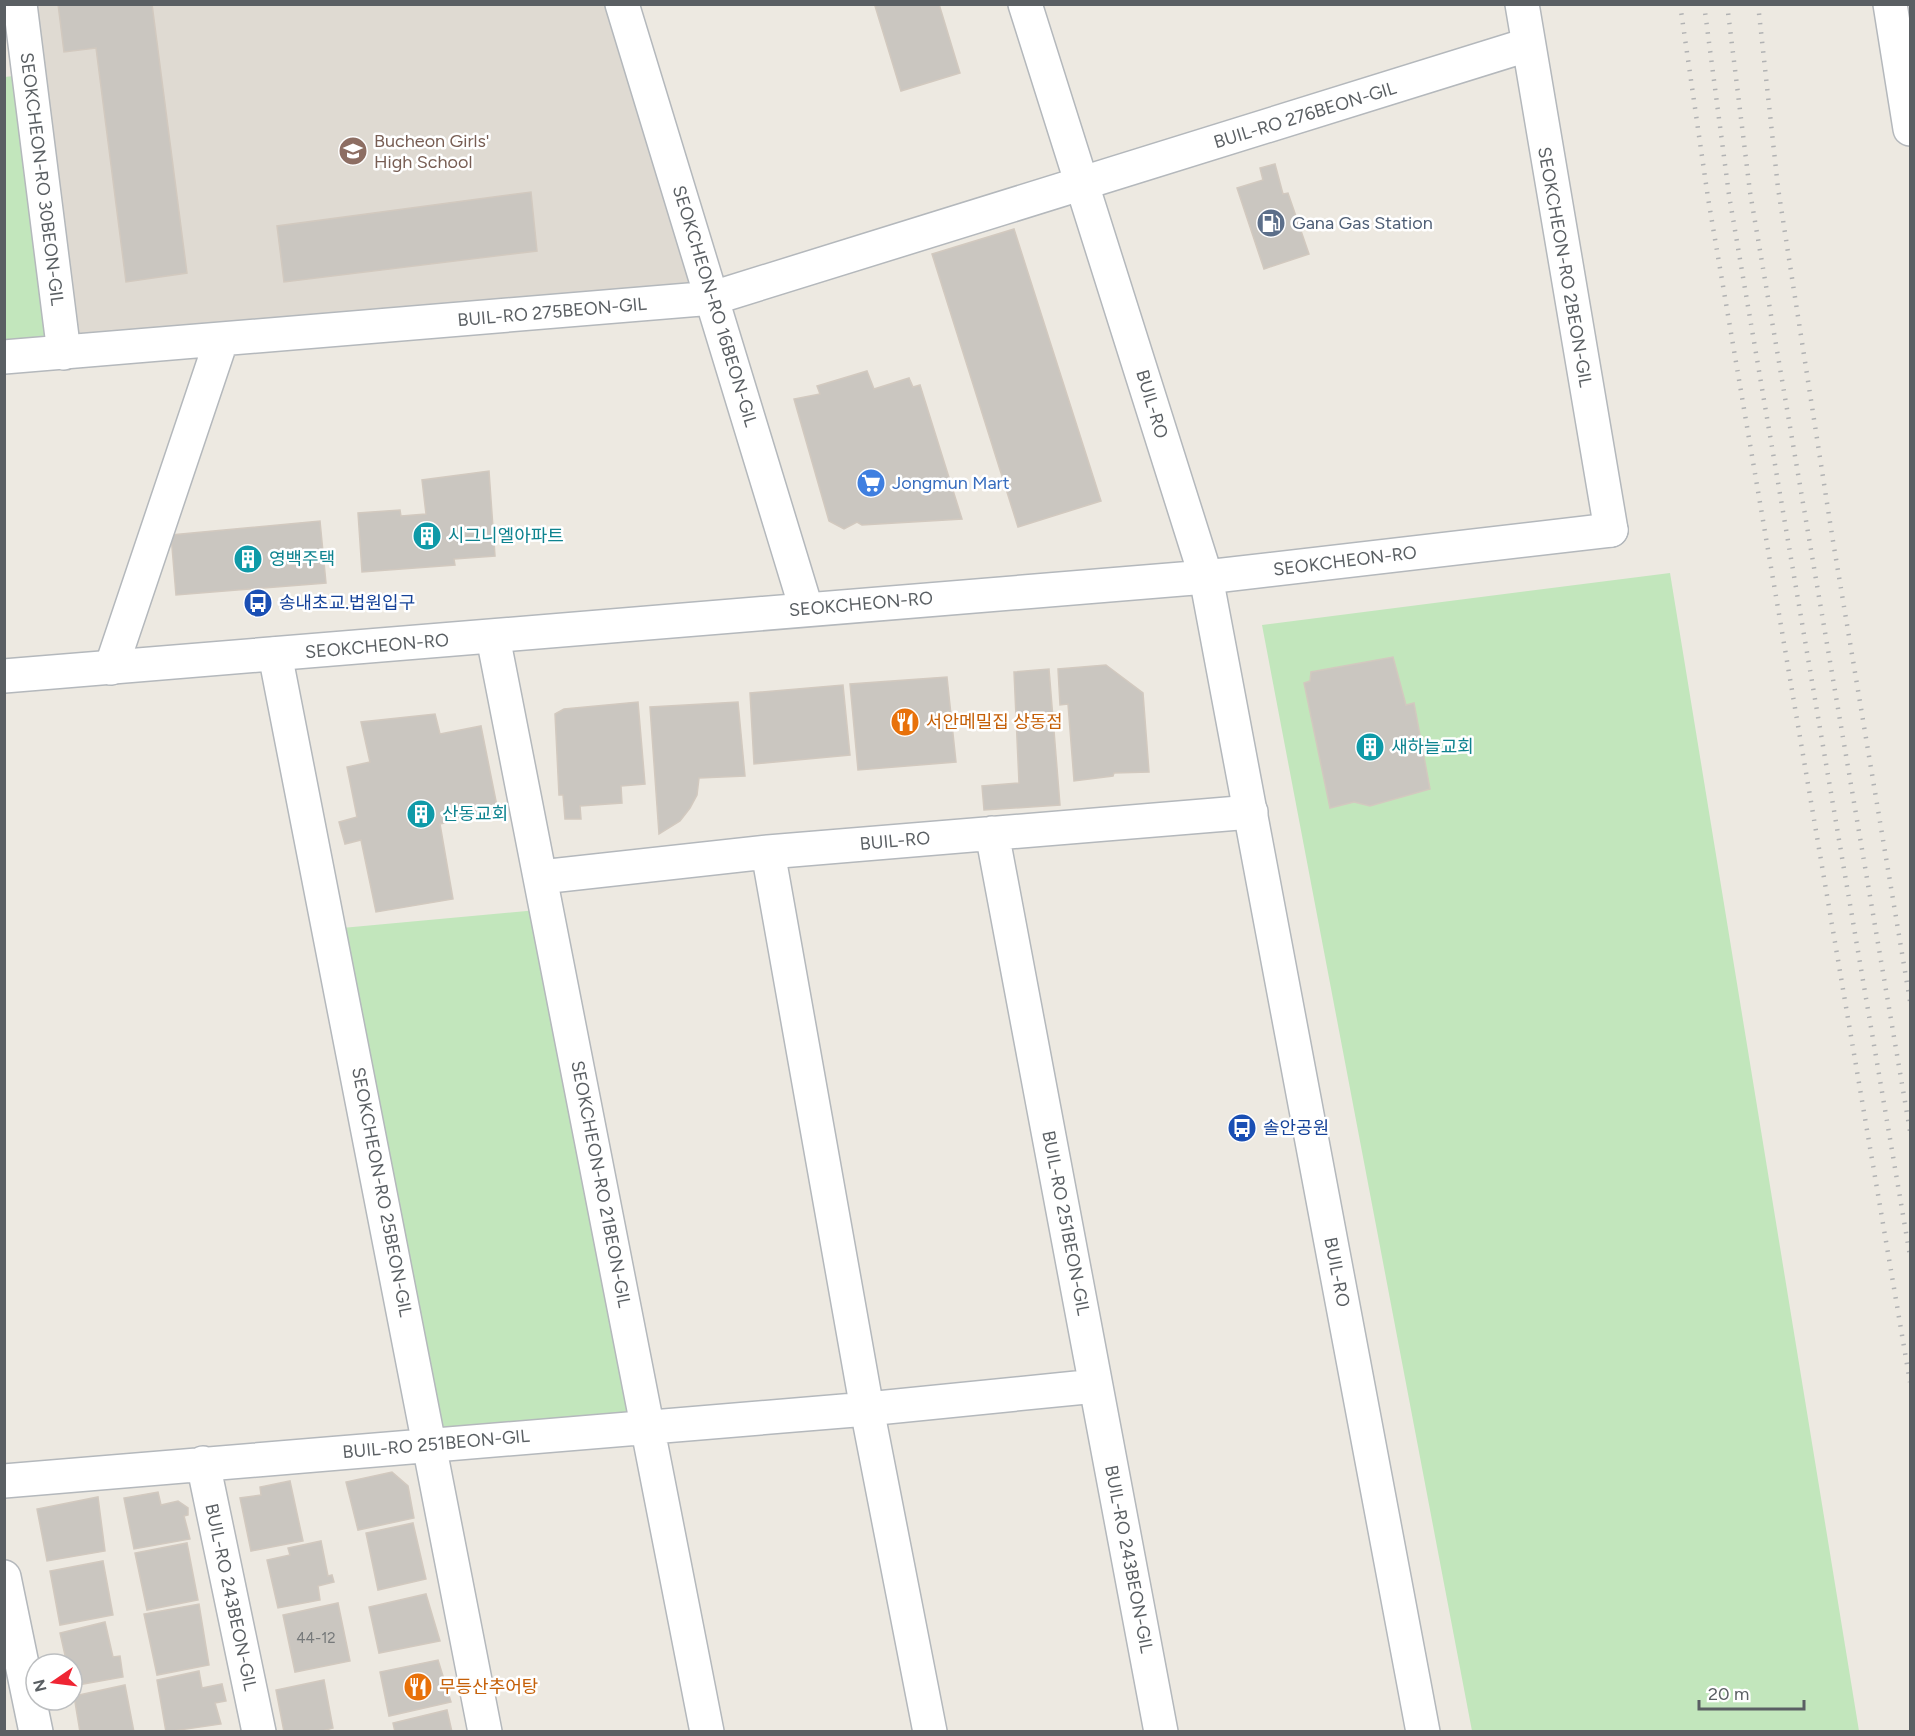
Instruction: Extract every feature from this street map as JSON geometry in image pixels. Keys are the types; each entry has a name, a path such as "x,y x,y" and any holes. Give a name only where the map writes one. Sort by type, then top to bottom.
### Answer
{"street":[{"name":"SEOKCHEON-RO 30BEON-GIL","path":"20,4 64,353"},
{"name":"SEOKCHEON-RO 16BEON-GIL","path":"622,4 806,608"},
{"name":"BUIL-RO","path":"1025,4 1206,577 1423,1731"},
{"name":"SEOKCHEON-RO 2BEON-GIL","path":"1522,4 1527,45 1611,530"},
{"path":"1890,4 1911,129"},
{"name":"BUIL-RO 276BEON-GIL","path":"1083,184 1527,45"},
{"name":"BUIL-RO 275BEON-GIL","path":"4,357 713,298 1083,184"},
{"path":"111,668 221,340"},
{"name":"SEOKCHEON-RO","path":"4,676 493,637 806,608 1206,577 1611,530"},
{"name":"SEOKCHEON-RO 21BEON-GIL","path":"493,637 707,1731"},
{"name":"SEOKCHEON-RO 25BEON-GIL","path":"275,654 431,1444 485,1731"},
{"name":"BUIL-RO","path":"541,877 768,852 1251,812"},
{"name":"BUIL-RO 251BEON-GIL","path":"4,1481 867,1409 1096,1386 992,833"},
{"path":"768,852 867,1409 930,1731"},
{"name":"BUIL-RO 243BEON-GIL","path":"1096,1386 1161,1731"},
{"name":"BUIL-RO 243BEON-GIL","path":"203,1463 259,1731"},
{"path":"4,1577 36,1731"}],"shaded area":[{"name":"Bucheon Girls' High School","path":"19,5 621,5 713,298 64,353"}],"green space":[{"path":"29,74 64,353 5,357 5,77"},
{"path":"1670,573 1859,1731 1472,1731 1262,625"},
{"path":"548,909 648,1426 431,1444 331,929"}],"building":[{"path":"58,4 152,4 187,273 126,282 96,48 64,52"},
{"path":"879,4 939,4 960,73 901,91 875,6"},
{"path":"1275,164 1283,194 1288,193 1309,254 1264,269 1237,188 1263,180 1260,168"},
{"path":"531,192 537,251 284,282 277,226"},
{"path":"1014,229 1101,501 1018,527 932,254"},
{"path":"867,371 874,389 909,378 913,387 920,385 962,519 862,525 857,522 844,529 829,521 794,399 820,394 817,386"},
{"name":"시그니엘아파트","path":"489,471 495,556 454,559 455,565 362,572 358,513 400,510 401,516 426,514 422,480"},
{"name":"영백주택","path":"320,521 326,583 176,595 171,535"},
{"name":"새하늘교회","path":"1393,657 1406,705 1414,703 1430,789 1370,806 1354,802 1330,808 1304,683 1310,681 1311,672"},
{"path":"1106,665 1143,693 1149,772 1114,773 1113,776 1074,781 1068,704 1060,705 1058,669"},
{"path":"1049,669 1060,805 984,810 982,786 1019,783 1014,672"},
{"path":"947,677 956,762 858,770 850,684"},
{"path":"843,685 850,755 754,764 750,693"},
{"path":"638,702 645,784 621,786 622,803 580,806 581,819 565,819 563,795 559,795 555,714 564,709"},
{"path":"738,702 745,776 699,778 697,795 690,808 680,821 659,834 650,707"},
{"name":"산동교회","path":"435,714 440,734 481,726 498,811 440,824 453,899 376,912 361,840 345,844 339,822 357,817 347,767 370,762 361,722"},
{"path":"392,1472 408,1486 414,1518 358,1530 346,1482"},
{"path":"290,1481 303,1541 251,1551 240,1498 261,1495 260,1487"},
{"path":"158,1492 161,1505 178,1501 188,1508 188,1515 184,1516 190,1539 134,1549 124,1498"},
{"path":"98,1497 105,1551 47,1561 37,1509"},
{"path":"413,1523 426,1579 378,1590 366,1533"},
{"path":"321,1541 328,1576 332,1575 334,1582 318,1586 320,1600 278,1608 267,1560 290,1555 288,1548"},
{"path":"187,1543 198,1600 147,1610 135,1553"},
{"path":"103,1561 113,1615 60,1625 50,1571"},
{"path":"426,1594 440,1641 379,1653 369,1607"},
{"path":"338,1603 350,1661 295,1672 283,1615"},
{"path":"199,1604 209,1665 157,1675 144,1614"},
{"path":"105,1622 113,1657 120,1656 123,1677 84,1684 84,1652 64,1652 60,1633"},
{"path":"438,1660 451,1702 389,1716 380,1672"},
{"path":"199,1671 202,1688 222,1684 226,1701 215,1703 221,1724 166,1732 157,1680"},
{"path":"324,1680 333,1728 319,1732 284,1732 276,1690"},
{"path":"125,1685 134,1732 80,1732 77,1712 84,1712 84,1694"},
{"path":"447,1710 452,1732 395,1732 393,1723"}],"railway":[{"path":"1680,4 1708,198 1910,1382"},
{"path":"1704,4 1729,195 1910,1256"},
{"path":"1727,4 1750,192 1910,1131"},
{"path":"1758,4 1778,188 1832,535 1910,1001"}],"place":[{"name":"Bucheon Girls' High School","path":"353,151"},
{"name":"Gana Gas Station","path":"1271,223"},
{"name":"Jongmun Mart","path":"871,483"},
{"name":"시그니엘아파트","path":"427,536"},
{"name":"영백주택","path":"248,559"},
{"name":"송내초교.법원입구","path":"258,603"},
{"name":"서안메밀집 상동점","path":"905,722"},
{"name":"새하늘교회","path":"1370,747"},
{"name":"산동교회","path":"421,814"},
{"name":"솔안공원","path":"1242,1128"},
{"name":"무등산추어탕","path":"418,1687"}]}
